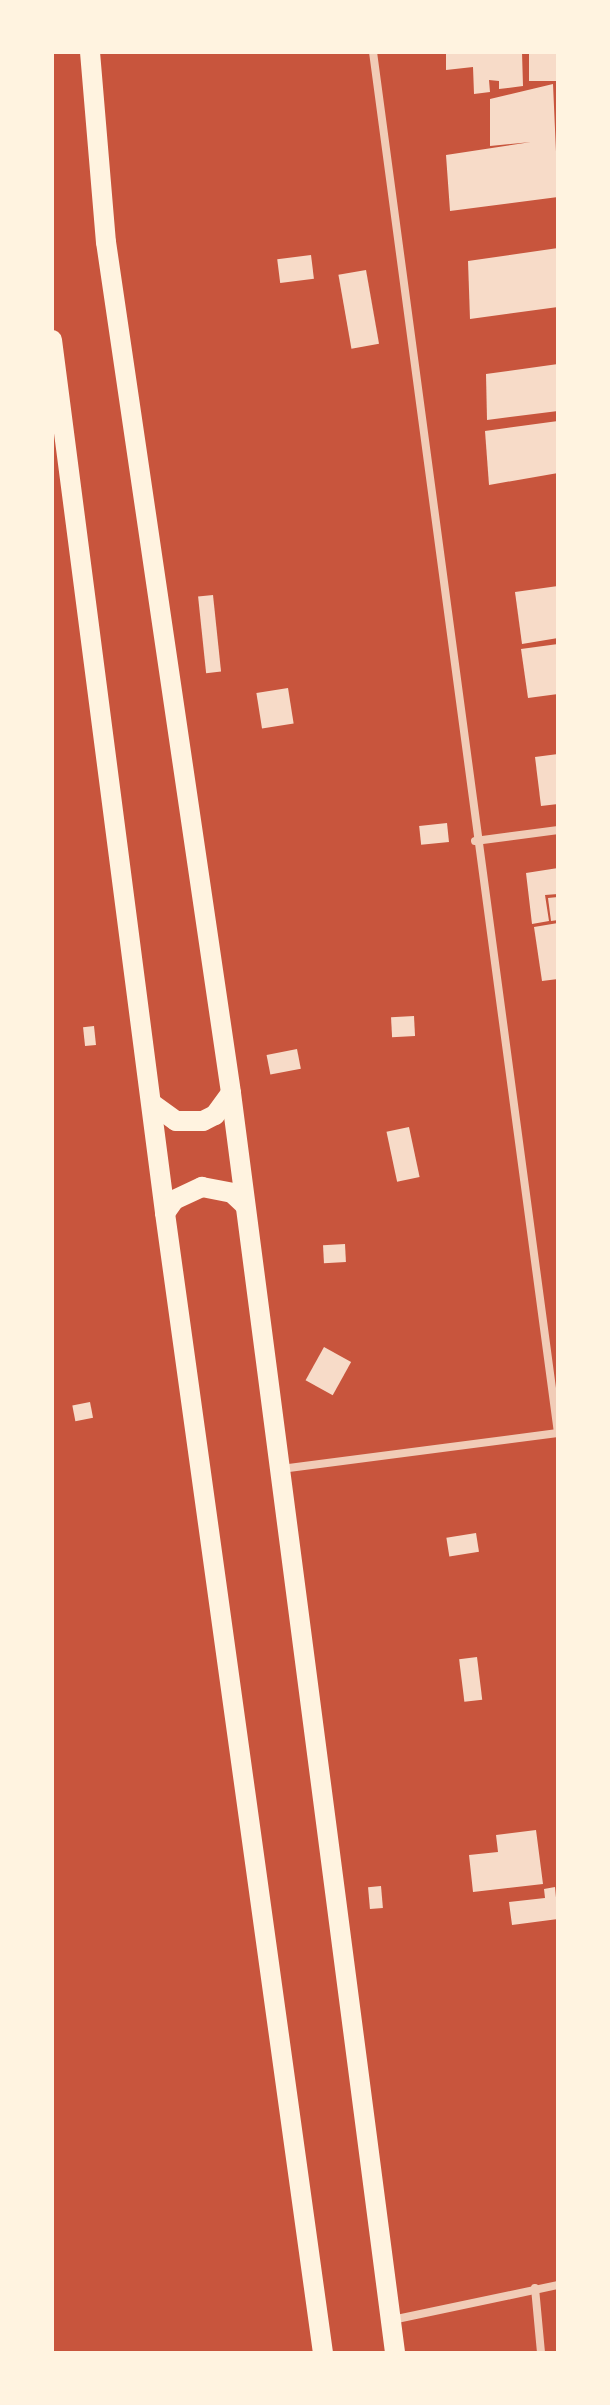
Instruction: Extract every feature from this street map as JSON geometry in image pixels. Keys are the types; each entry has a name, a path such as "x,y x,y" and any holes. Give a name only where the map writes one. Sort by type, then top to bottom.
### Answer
{"main road":[{"path":"90,52 106,242 231,1093 395,2353"},
{"path":"52,340 154,1105 165,1213 323,2353"},
{"path":"154,1105 176,1121 203,1121 215,1115 231,1093"},
{"path":"165,1213 174,1200 202,1187 232,1193 244,1204"}],"street":[{"path":"278,1469 558,1433 475,841 373,52"},
{"path":"475,841 558,830"},
{"path":"391,2321 558,2285"},
{"path":"535,2288 541,2353"}],"building":[{"path":"446,52 522,52 523,86 499,89 499,81 489,80 490,92 474,94 473,67 446,70"},
{"path":"529,52 558,52 558,81 529,81"},
{"path":"553,84 558,197 450,211 446,155 531,142 490,146 490,99"},
{"path":"558,248 558,307 470,319 468,261"},
{"path":"311,255 314,279 280,283 277,259"},
{"path":"366,270 379,344 351,349 338,275"},
{"path":"558,364 558,411 487,420 486,374"},
{"path":"558,421 558,473 489,485 485,431"},
{"path":"558,586 558,638 522,644 515,592"},
{"path":"213,595 221,672 206,673 198,597"},
{"path":"558,644 558,694 528,698 521,649"},
{"path":"288,688 294,724 262,729 256,693"},
{"path":"558,754 558,804 541,806 535,757"},
{"path":"447,823 449,842 421,845 419,826"},
{"path":"558,868 558,894 545,895 549,921 532,924 526,873"},
{"path":"558,897 558,920 551,921 548,898"},
{"path":"558,923 558,979 542,981 534,927"},
{"path":"414,1016 415,1036 392,1037 391,1017"},
{"path":"94,1026 96,1045 85,1046 83,1027"},
{"path":"297,1049 301,1069 270,1075 267,1055"},
{"path":"409,1127 420,1177 397,1182 387,1132"},
{"path":"345,1244 346,1262 324,1263 323,1245"},
{"path":"324,1347 351,1362 333,1395 306,1380"},
{"path":"90,1402 93,1418 75,1421 72,1405"},
{"path":"476,1533 479,1552 449,1556 446,1538"},
{"path":"477,1657 482,1700 464,1702 459,1659"},
{"path":"536,1830 543,1884 473,1892 469,1855 498,1852 496,1835"},
{"path":"381,1886 383,1908 370,1909 368,1887"},
{"path":"555,1887 558,1919 512,1925 509,1902 545,1898 544,1889"}]}
